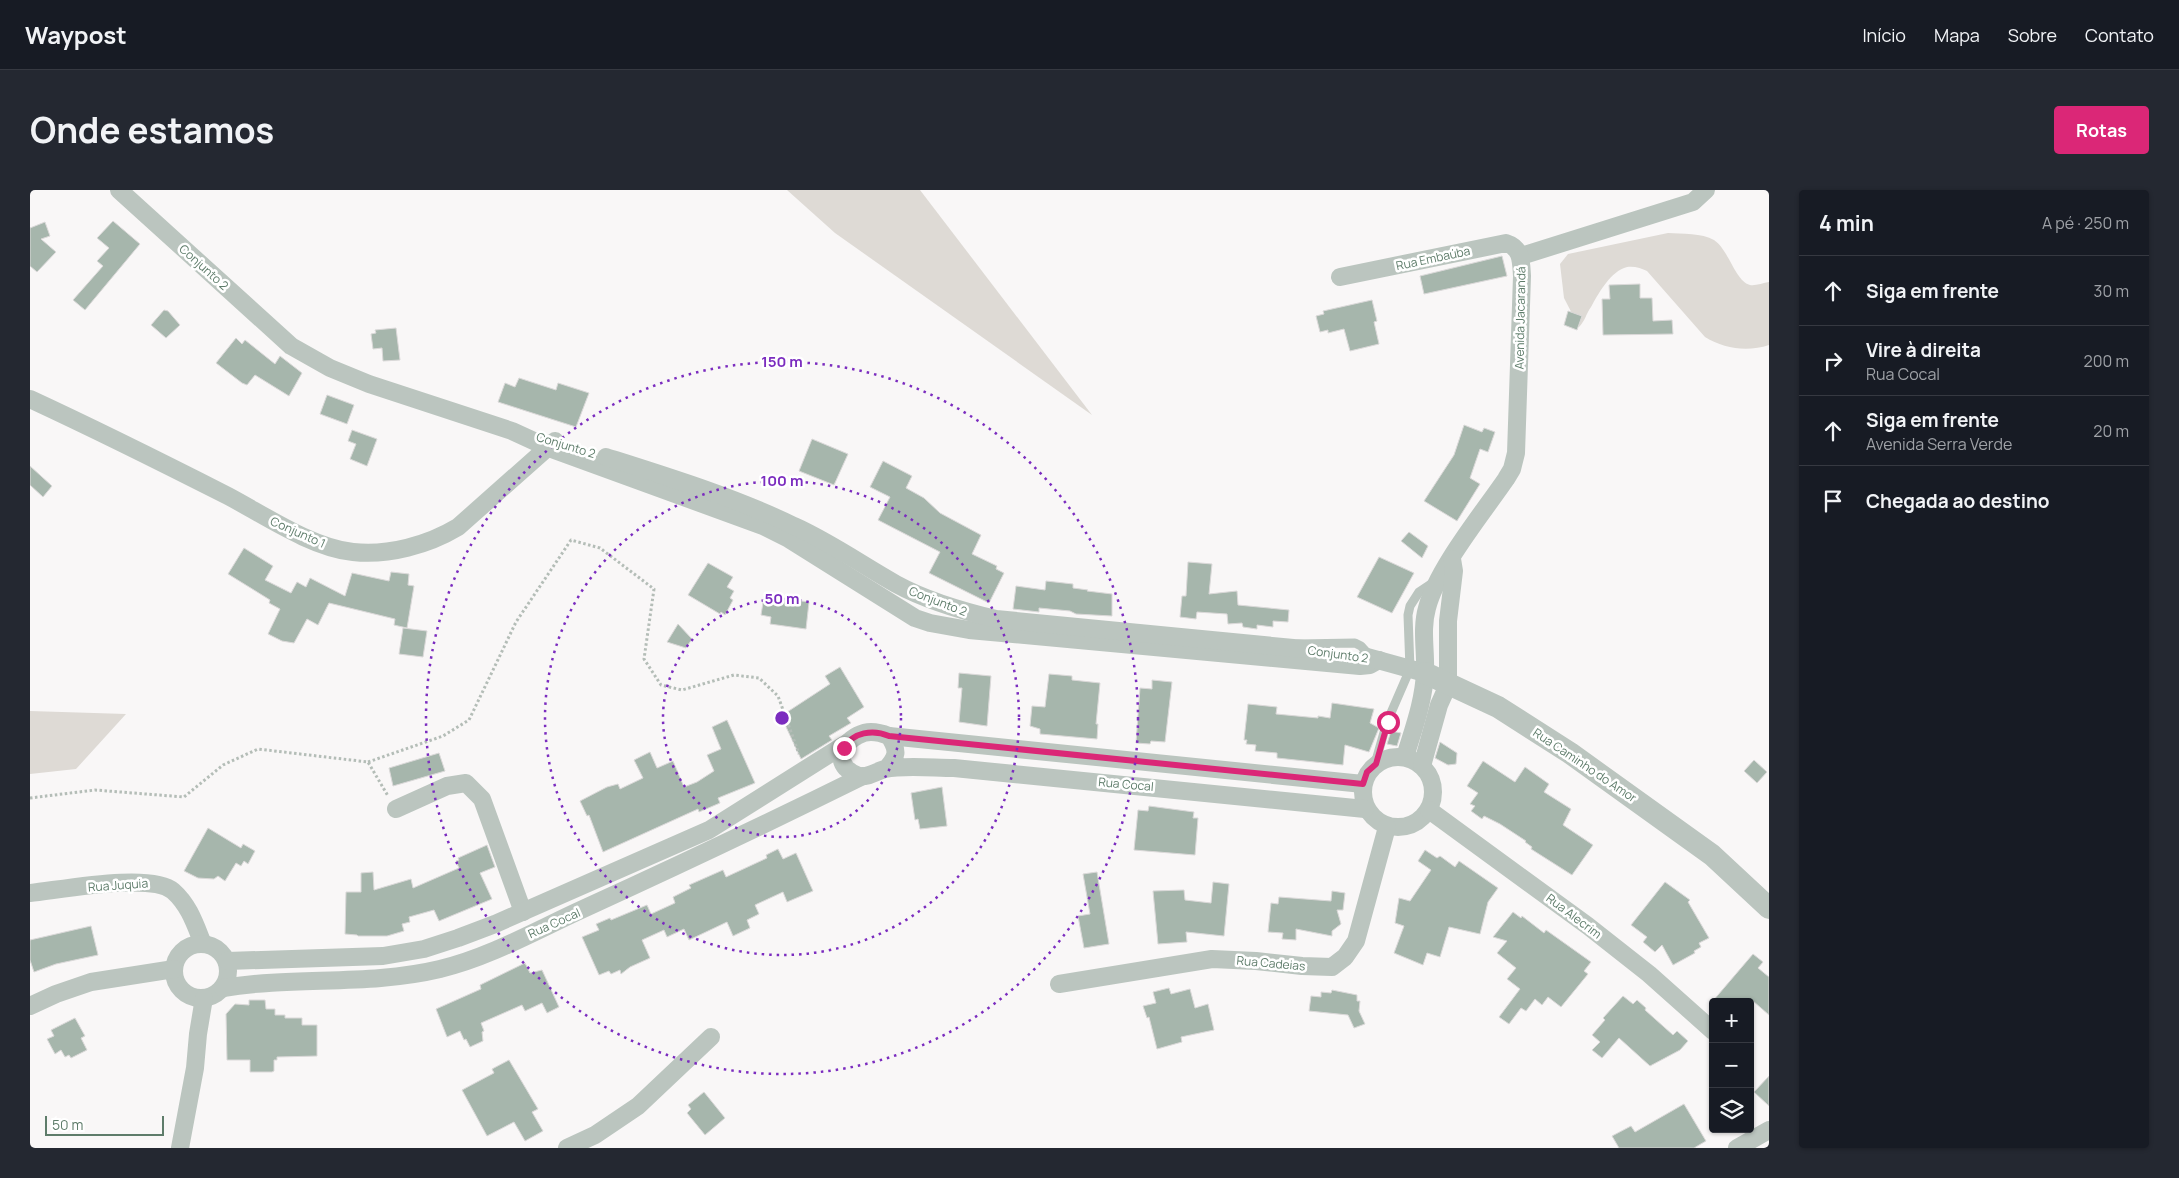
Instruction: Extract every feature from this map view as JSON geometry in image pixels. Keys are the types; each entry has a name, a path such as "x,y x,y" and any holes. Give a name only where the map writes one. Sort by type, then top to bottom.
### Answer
{"street":[{"name":"Conjunto 2","path":"119,190 291,346 330,368 368,384 552,444 676,480 765,520 789,539 914,618 930,623 995,626 1375,659"},
{"name":"Avenida Jacarandá","path":"1405,757 1422,698 1418,671 1427,606 1448,569 1512,469 1516,453 1521,256 1694,202 1706,190"},
{"name":"Rua Embaúba","path":"1340,278 1506,243 1514,246 1521,256"},
{"name":"Conjunto 1","path":"30,399 230,497 284,528 333,548 353,552 396,549 423,544 440,538 458,526 552,444"},
{"path":"1422,766 1439,705 1448,685 1446,650 1448,569"},
{"name":"Rua Caminho do Amor","path":"1375,659 1418,671 1498,707 1570,753 1712,855 1769,908"},
{"path":"870,732 889,736 896,746 895,759 886,769 858,776 846,768 842,760 847,743 858,735 870,732"},
{"name":"Rua Cocal","path":"889,736 1363,784"},
{"name":"Rua Cocal","path":"227,961 383,956 403,954 458,938 523,912 709,830 847,743"},
{"path":"1390,757 1405,757 1422,766 1431,779 1434,794 1429,810 1418,822 1404,828 1387,827 1374,820 1365,809 1363,784 1367,772 1376,764 1390,757"},
{"name":"Rua Cocal","path":"886,769 954,768 1365,809"},
{"name":"Rua Cocal","path":"223,988 245,984 358,980 413,975 468,961 705,854 863,776"},
{"path":"396,809 447,786 466,783 482,799 523,912"},
{"name":"Rua Alecrim","path":"1429,810 1588,926 1649,974 1709,1027"},
{"name":"Rua Cadeias","path":"1059,984 1212,960 1332,967 1345,957 1356,941 1387,827"},
{"name":"Rua Juquia","path":"30,894 129,882 158,884 172,890 190,912 203,944"},
{"path":"203,944 218,949 227,961 228,975 223,988 214,995 204,998 195,998 186,994 179,987 174,969 177,959 183,950 193,945 203,944"},
{"path":"30,1006 56,994 91,982 174,969"},
{"path":"180,1148 195,1068 204,998"},
{"path":"567,1148 594,1135 638,1106 711,1037"},
{"path":"1737,1148 1769,1130"}],"lane":[{"path":"1376,764 1388,722 1418,671"}],"path":[{"path":"30,798 95,790 184,797 223,765 258,749 368,762 443,736 469,720 516,622 571,540 600,548 654,589 644,659 661,684 682,690 734,676 759,678 778,696 805,770"},
{"path":"368,762 396,809"}],"shaded area":[{"path":"787,190 920,190 1092,415 835,233"},
{"path":"1668,233 1698,235 1714,240 1724,251 1740,278 1745,282 1750,285 1757,285 1769,282 1769,345 1745,349 1728,347 1705,337 1647,271 1633,267 1627,267 1619,271 1609,280 1579,327 1564,298 1560,264 1568,254"},
{"path":"30,711 126,714 76,769 30,774"}],"building":[{"path":"113,221 140,244 85,310 73,300 103,266 97,261 109,248 97,238"},
{"path":"45,222 50,236 41,239 56,252 37,272 30,266 30,228"},
{"path":"1502,256 1507,276 1424,294 1420,276"},
{"path":"1640,284 1640,298 1652,298 1653,321 1672,320 1673,334 1603,335 1602,299 1610,299 1609,285"},
{"path":"1372,300 1377,321 1374,322 1379,344 1350,351 1344,329 1328,333 1328,330 1320,332 1316,316 1324,314 1323,311"},
{"path":"164,310 168,311 180,325 166,338 151,325"},
{"path":"1568,311 1582,316 1577,330 1564,325"},
{"path":"396,328 400,360 383,361 382,348 373,349 371,334 376,333 375,330"},
{"path":"236,338 242,344 245,340 275,364 280,356 302,373 289,396 255,375 247,385 242,383 216,363"},
{"path":"519,378 556,390 558,383 589,393 576,427 498,402 505,383 515,387"},
{"path":"327,395 354,405 347,424 320,414"},
{"path":"1464,425 1482,432 1484,428 1495,432 1488,452 1480,449 1470,478 1480,484 1457,521 1424,501 1454,455"},
{"path":"352,430 377,439 367,466 350,459 356,444 348,441"},
{"path":"812,439 848,454 834,485 799,471"},
{"path":"883,461 912,476 906,488 924,498 940,513 981,535 972,554 997,566 996,569 1004,573 989,603 929,573 940,552 878,520 890,497 870,487"},
{"path":"30,466 52,486 43,497 30,485"},
{"path":"1409,532 1428,546 1422,558 1401,541"},
{"path":"244,548 273,566 265,580 291,593 297,582 306,587 310,578 345,596 352,573 389,581 391,572 409,574 408,585 414,586 407,628 394,625 395,619 329,603 318,625 307,619 294,643 282,641 268,634 280,609 269,603 270,600 228,574"},
{"path":"1379,557 1414,573 1392,613 1357,597"},
{"path":"1188,562 1212,564 1209,594 1237,591 1238,605 1289,610 1288,622 1273,621 1273,627 1257,625 1257,629 1243,627 1242,623 1228,624 1227,614 1197,612 1196,619 1180,617 1182,596 1186,596"},
{"path":"708,563 733,577 727,587 734,591 730,598 733,600 725,615 688,595"},
{"path":"1046,581 1073,584 1073,588 1112,594 1112,616 1076,614 1070,611 1039,608 1039,612 1013,609 1016,586 1045,590"},
{"path":"764,596 809,602 806,629 770,624 771,617 761,615"},
{"path":"678,624 692,639 686,648 667,642"},
{"path":"403,628 427,631 423,657 399,654"},
{"path":"840,667 864,707 847,718 851,723 829,736 832,740 801,759 781,716 830,684 825,676"},
{"path":"959,673 991,676 987,726 959,722 962,688 958,688"},
{"path":"1049,674 1072,676 1072,680 1100,683 1096,724 1098,724 1097,739 1040,734 1040,729 1030,726 1032,706 1045,707"},
{"path":"1152,680 1172,682 1165,742 1136,743 1140,688 1152,689"},
{"path":"1332,703 1374,709 1370,723 1379,728 1369,752 1345,745 1343,765 1277,758 1277,753 1255,751 1256,745 1246,744 1247,740 1244,740 1248,704 1277,707 1276,714 1330,718"},
{"path":"727,720 755,783 718,798 720,803 699,812 698,809 603,852 589,815 587,816 580,801 607,787 618,784 620,789 643,778 634,760 650,752 657,768 673,761 684,787 697,782 714,771 707,755 721,749 712,727"},
{"path":"1391,731 1401,733 1397,746 1387,744"},
{"path":"1440,742 1457,753 1456,764 1448,765 1435,758"},
{"path":"439,753 445,771 393,786 389,768"},
{"path":"1754,760 1767,772 1757,783 1744,771"},
{"path":"1483,761 1515,782 1525,767 1549,784 1544,792 1571,809 1563,825 1593,845 1572,875 1531,849 1532,847 1526,841 1500,824 1484,816 1482,819 1471,811 1475,806 1470,804 1478,793 1467,786"},
{"path":"942,787 947,826 920,829 918,819 915,820 911,793"},
{"path":"1149,806 1194,812 1193,818 1198,818 1195,855 1134,850 1138,810 1148,811"},
{"path":"208,828 241,848 243,844 255,851 248,864 244,861 241,866 236,863 225,881 218,876 214,879 198,878 184,871"},
{"path":"487,845 495,867 480,873 492,899 439,921 434,910 409,917 410,922 402,924 404,931 387,936 345,934 346,892 361,892 361,873 373,872 374,890 411,879 413,888 459,868 456,861 459,860 458,858"},
{"path":"778,849 783,859 796,853 813,891 787,902 783,892 755,905 759,914 747,920 750,928 733,936 727,922 689,940 684,929 667,937 664,930 642,940 650,958 630,967 621,974 620,970 611,974 609,971 599,975 582,937 599,930 596,924 647,905 651,914 675,903 673,897 691,888 689,885 723,870 726,877 767,858 766,855"},
{"path":"1425,850 1437,858 1440,856 1455,867 1459,861 1498,888 1488,902 1480,934 1449,927 1440,957 1427,953 1423,965 1394,953 1404,926 1395,923 1399,898 1410,901 1431,870 1418,861"},
{"path":"1097,872 1109,944 1084,948 1078,916 1090,914 1083,874"},
{"path":"1213,882 1229,884 1224,936 1186,932 1187,942 1158,944 1153,891 1184,890 1185,900 1211,903"},
{"path":"1665,882 1690,900 1688,902 1709,938 1699,943 1701,947 1694,951 1695,953 1673,965 1662,945 1655,952 1643,942 1647,937 1631,925"},
{"path":"1332,891 1345,893 1343,910 1337,910 1341,924 1332,931 1332,936 1296,929 1296,940 1282,939 1283,933 1268,932 1271,903 1278,904 1279,897 1331,901"},
{"path":"1513,912 1521,918 1522,916 1544,933 1546,930 1591,962 1584,971 1588,974 1561,1007 1548,997 1542,1005 1535,999 1526,1011 1521,1008 1509,1024 1499,1017 1520,989 1507,979 1516,968 1497,953 1507,941 1493,937"},
{"path":"91,926 98,955 56,964 34,972 30,960 30,940"},
{"path":"1753,954 1763,962 1758,968 1769,977 1769,1015 1754,1002 1754,998 1715,998"},
{"path":"525,963 530,973 542,970 559,1007 547,1013 542,1003 525,1011 522,1005 481,1023 484,1031 482,1032 483,1041 470,1047 460,1031 447,1037 436,1009 481,989 480,985"},
{"path":"1169,988 1171,994 1190,989 1195,1008 1208,1004 1214,1030 1181,1037 1182,1042 1157,1049 1149,1017 1147,1018 1143,1006 1156,1003 1153,992"},
{"path":"1332,990 1357,995 1357,1001 1360,1001 1359,1011 1365,1024 1354,1028 1348,1015 1309,1011 1311,996 1321,997 1321,992 1331,993"},
{"path":"1623,996 1633,1004 1637,1000 1646,1008 1645,1010 1673,1035 1677,1031 1688,1041 1680,1050 1650,1066 1619,1038 1602,1058 1592,1050 1600,1042 1592,1035 1605,1020 1603,1018"},
{"path":"249,1000 265,1000 266,1009 275,1009 275,1015 285,1015 285,1018 302,1018 302,1025 317,1025 317,1056 277,1057 277,1060 274,1060 274,1071 272,1072 250,1072 250,1060 227,1060 226,1014 235,1004 249,1005"},
{"path":"75,1018 85,1036 81,1038 87,1050 71,1058 69,1055 65,1057 61,1050 55,1054 47,1039 54,1036 51,1030"},
{"path":"509,1060 538,1109 532,1112 543,1131 525,1141 514,1122 487,1136 462,1090 494,1073 492,1069"},
{"path":"1769,1076 1769,1106 1754,1092"},
{"path":"704,1092 725,1118 705,1135 687,1113 691,1109 688,1105"},
{"path":"1684,1104 1706,1141 1694,1148 1619,1148 1612,1136 1631,1126 1635,1132"}],"route":[{"path":"844,748 847,743 858,735 870,732 889,736 1363,784 1367,772 1376,764 1388,722"}]}
